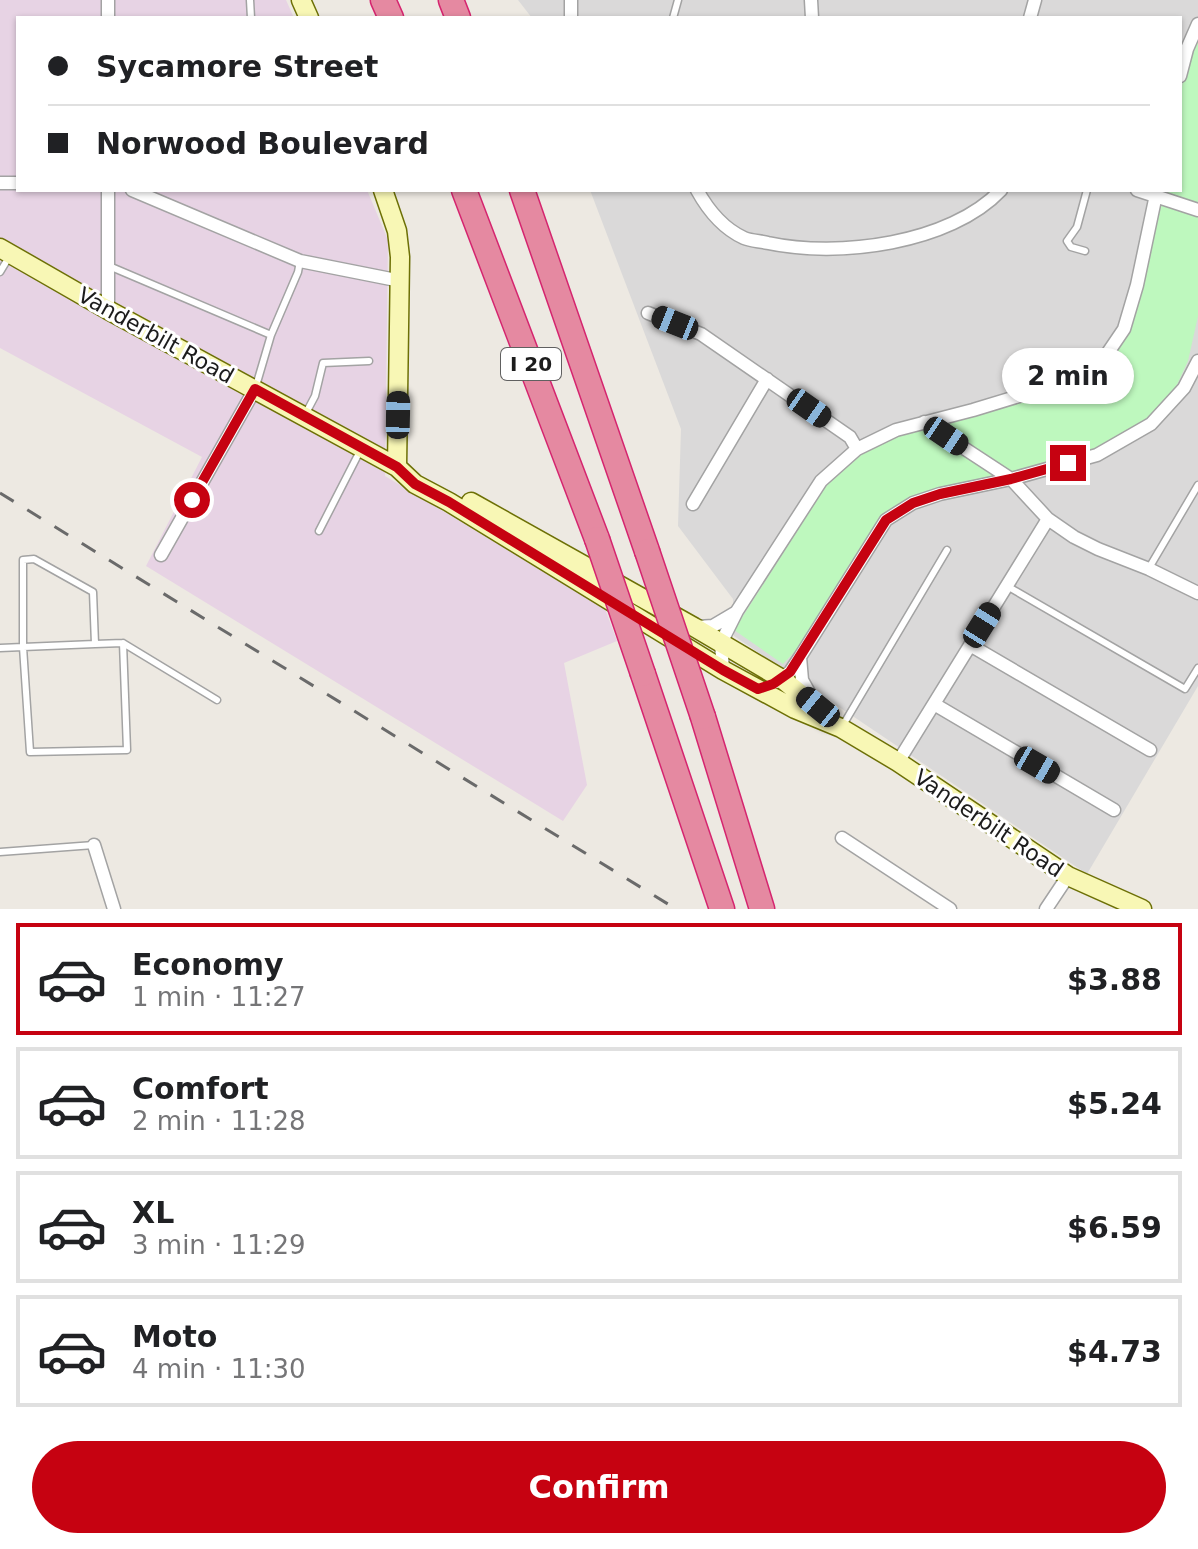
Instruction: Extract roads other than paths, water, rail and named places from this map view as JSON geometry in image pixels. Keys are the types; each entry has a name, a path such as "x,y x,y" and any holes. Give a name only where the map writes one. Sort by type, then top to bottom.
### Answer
{"highway":[{"name":"I 20","path":"465,192 597,539 722,909"},
{"name":"I 20","path":"523,192 703,717 762,909"}],"street":[{"path":"1182,68 1198,24"},
{"path":"108,192 108,310"},
{"path":"137,192 300,261 401,281"},
{"path":"384,192 397,231 401,281 397,467"},
{"path":"698,192 714,218 744,238 790,248 852,249 919,236 954,223 991,201 999,192"},
{"path":"723,670 721,643 737,611 821,481 857,449 896,430 1078,378 1105,357 1124,329 1137,285 1156,193 1198,210"},
{"name":"Vanderbilt Road","path":"6,251 361,448 397,467 423,475 694,627 782,679 841,728"},
{"path":"648,313 701,334 850,437 857,449"},
{"path":"758,689 773,684 790,672 886,520 913,503 940,494 1011,479 1097,455 1151,424 1184,388 1198,361"},
{"path":"693,504 767,379"},
{"path":"161,555 255,389"},
{"path":"924,422 1011,479 1048,519 1074,537 1198,593"},
{"name":"Vanderbilt Road","path":"397,467 415,484 723,670 795,709 841,728 898,762 1068,876 1142,909"},
{"path":"898,762 1048,519"},
{"path":"694,627 713,626 737,611"},
{"path":"970,645 1150,750"},
{"path":"800,657 802,680 818,707"},
{"path":"934,704 1114,810"},
{"path":"842,838 950,909"},
{"path":"94,845 114,909"},
{"path":"1046,909 1068,876"}],"lane":[{"path":"1085,251 1071,247 1067,241 1077,227 1086,192"},
{"path":"0,272 6,251"},
{"path":"255,389 271,335 300,261"},
{"path":"109,266 271,335"},
{"path":"304,416 315,396 323,363 369,361"},
{"path":"319,531 361,448"},
{"path":"1149,569 1198,485"},
{"path":"841,728 947,550"},
{"path":"95,644 93,592 34,559 23,560 23,647 30,752 127,750 123,643"},
{"path":"1007,586 1185,689 1198,668"},
{"path":"0,648 123,643 217,700"},
{"path":"0,852 94,845"}],"railway":[{"path":"0,493 676,909"}]}
